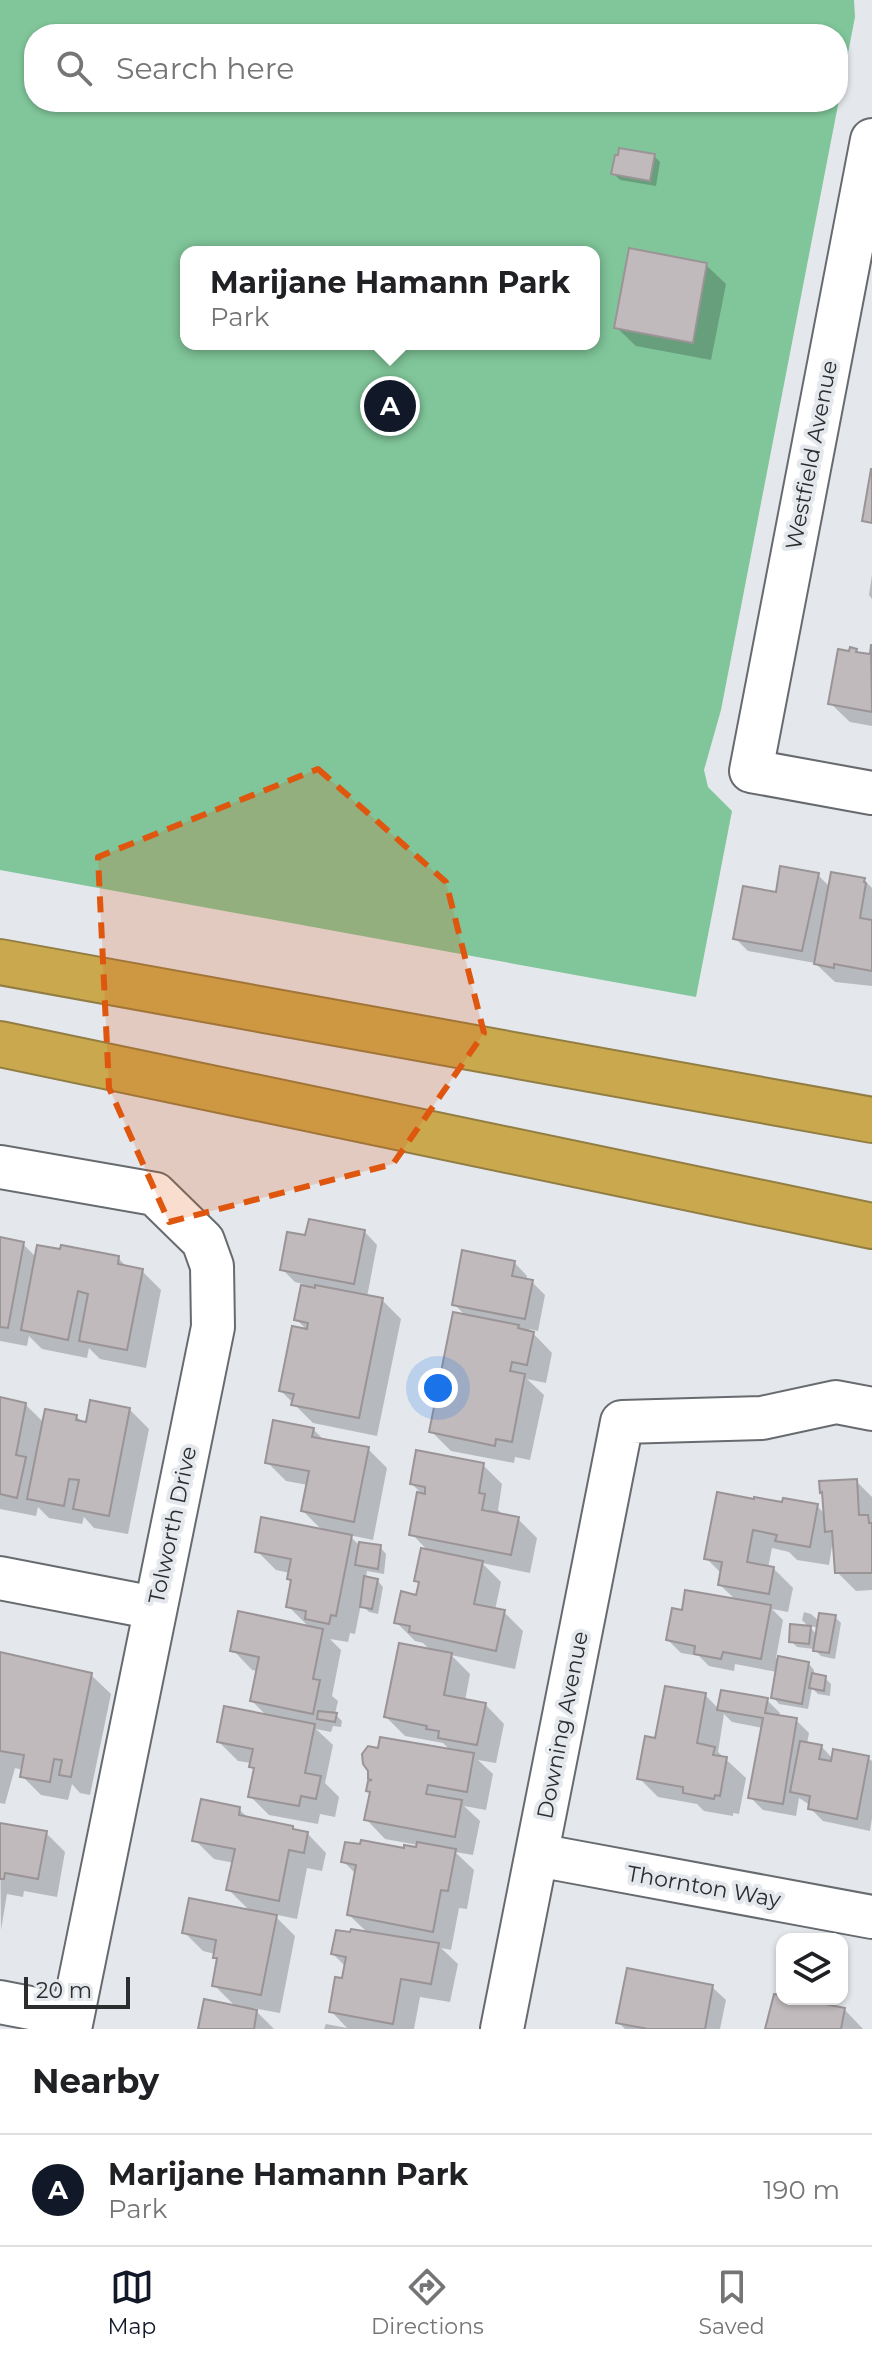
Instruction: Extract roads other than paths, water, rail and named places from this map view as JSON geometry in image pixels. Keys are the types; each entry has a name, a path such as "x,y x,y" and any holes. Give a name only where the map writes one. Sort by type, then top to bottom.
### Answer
{"highway":[{"path":"0,962 872,1120"},
{"path":"0,1044 872,1226"}],"street":[{"name":"Westfield Avenue","path":"872,140 855,317 751,771 872,793"},
{"name":"Tolworth Drive","path":"0,1167 155,1194 203,1241 212,1266 213,1327 71,2022"},
{"name":"Downing Avenue","path":"502,2029 622,1422 762,1418 836,1402 872,1409"},
{"path":"0,1578 155,1608"},
{"name":"Thornton Way","path":"537,1855 872,1917"},
{"path":"0,2002 71,2022"}],"place":[{"name":"Marijane Hamann Park","path":"390,406"}]}
